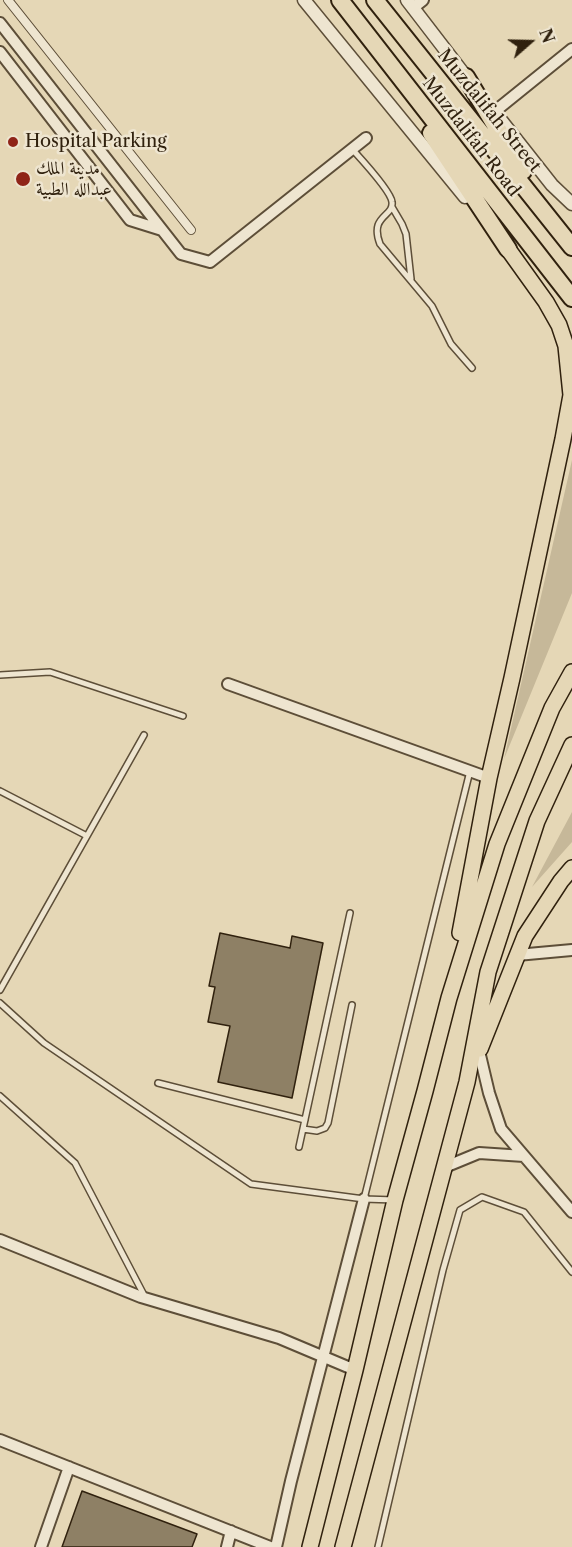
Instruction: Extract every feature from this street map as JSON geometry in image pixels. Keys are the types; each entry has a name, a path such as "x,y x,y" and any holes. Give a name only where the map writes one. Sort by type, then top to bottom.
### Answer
{"highway":[{"name":"Muzdalifah Street","path":"375,0 572,247"},
{"path":"342,3 508,249"},
{"name":"Muzdalifah Road","path":"342,3 572,298"},
{"path":"466,77 554,223"}],"main road":[{"path":"554,223 572,236"},
{"path":"310,1547 395,1200 448,998 489,778 571,395 566,346 559,325 546,302 508,249"},
{"path":"559,457 572,429"},
{"path":"448,998 497,844 552,708 572,672"},
{"path":"343,1547 467,1082 488,972 537,821 572,745"},
{"path":"467,1082 525,936 572,868"}],"street":[{"path":"8,0 190,230"},
{"path":"304,0 508,249"},
{"path":"414,3 466,77 552,185 572,204"},
{"path":"0,23 181,254 210,262 366,138"},
{"path":"494,112 572,49"},
{"path":"0,52 130,220 163,230"},
{"path":"228,684 489,778"},
{"path":"517,955 572,950"},
{"path":"480,1051 489,1093 501,1129 572,1212"},
{"path":"445,1167 479,1153 524,1156"},
{"path":"276,1547 364,1199"},
{"path":"0,1240 145,1298 279,1338 355,1370"},
{"path":"0,1440 270,1547"},
{"path":"41,1547 69,1467"},
{"path":"226,1547 231,1531"}],"lane":[{"path":"352,149 392,201 392,207 406,234 411,280"},
{"path":"392,207 377,224 376,233 380,244 432,306 451,344 472,368"},
{"path":"0,675 50,672 183,716"},
{"path":"0,990 144,735"},
{"path":"364,1199 470,771"},
{"path":"0,791 87,836"},
{"path":"299,1147 350,913"},
{"path":"0,1003 44,1043 251,1184 364,1199 395,1200"},
{"path":"303,1130 317,1131 325,1128 327,1123 352,1005"},
{"path":"158,1083 305,1120"},
{"path":"0,1096 75,1163 145,1298"},
{"path":"378,1547 443,1270 460,1210 482,1197 524,1212 572,1272"}],"shaded area":[{"path":"572,460 572,593 504,759"},
{"path":"572,812 572,842 532,887"}],"building":[{"path":"220,933 290,948 292,936 323,943 292,1098 218,1082 230,1026 208,1022 215,987 209,986"},
{"path":"82,1491 197,1534 192,1547 62,1547"}],"place":[{"name":"Hospital Parking","path":"13,142"},
{"name":"مدينة الملك عبدالله الطبية","path":"23,179"}]}
